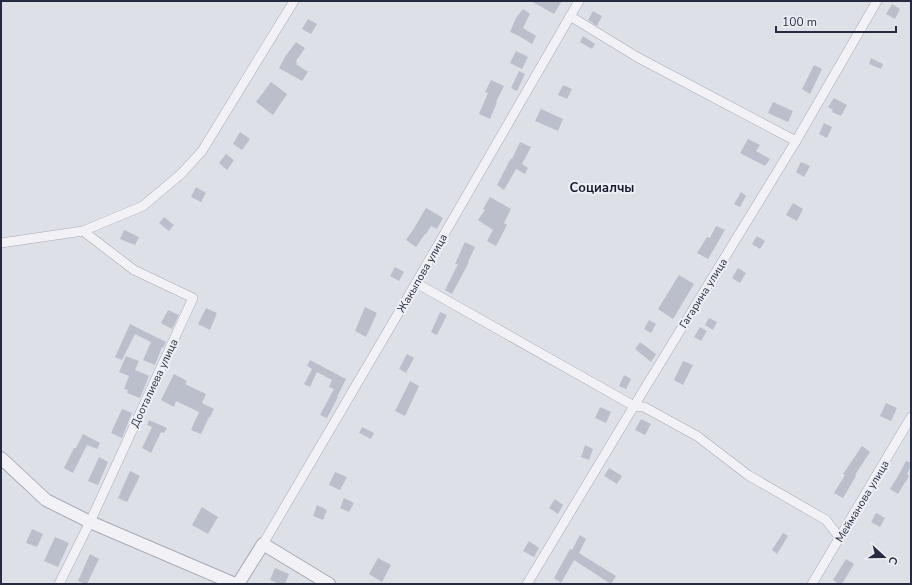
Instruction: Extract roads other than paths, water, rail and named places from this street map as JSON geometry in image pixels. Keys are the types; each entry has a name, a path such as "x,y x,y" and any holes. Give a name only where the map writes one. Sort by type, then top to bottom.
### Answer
{"street":[{"path":"1,243 83,231 143,206 181,174 202,151 294,1"},
{"name":"Жакыпова улица","path":"264,544 578,1"},
{"name":"Гагарина улица","path":"527,584 796,141 877,1"},
{"path":"570,16 637,57 796,141"},
{"name":"Дооталиева улица","path":"59,584 90,522 193,298 134,270 83,231"},
{"path":"416,283 634,406 644,408 697,436 748,475 826,520 840,538"},
{"name":"Мейманова улица","path":"812,584 911,418"},
{"path":"1,458 46,500 90,522 235,584"},
{"path":"238,584 264,544 329,584"}],"district":[{"name":"Социалчы","path":"602,187"}]}
